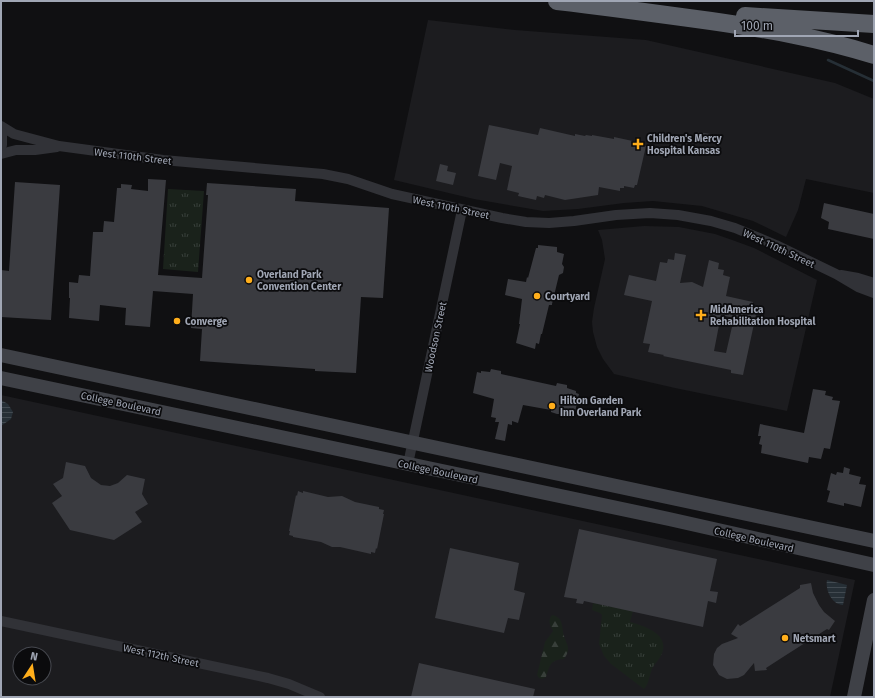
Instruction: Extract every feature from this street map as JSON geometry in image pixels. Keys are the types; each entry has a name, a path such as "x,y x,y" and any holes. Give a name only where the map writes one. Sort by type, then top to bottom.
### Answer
{"highway":[{"path":"557,1 782,32 851,48 874,55"},
{"path":"644,12 776,17 874,24"}],"main road":[{"path":"1,355 874,541"},
{"name":"College Boulevard","path":"1,378 668,519 874,565"},
{"path":"854,697 874,600"}],"street":[{"name":"West 110th Street","path":"1,126 14,134 59,146 163,160 323,174 392,194 508,219 544,223 639,213 693,217 735,228 776,245 836,274 858,287 874,293"},
{"path":"1,133 1,145"},
{"name":"West 110th Street","path":"1,154 16,150 35,150 59,146"},
{"name":"Woodson Street","path":"408,464 414,443 462,210"},
{"name":"West 110th Street","path":"836,274 874,283"},
{"name":"West 112th Street","path":"1,621 268,678 289,684 320,697"}],"shaded area":[{"name":"Children's Mercy Hospital Kansas","path":"428,20 515,30 646,40 835,83 874,99 874,193 806,179 798,210 786,237 753,221 702,206 653,201 543,211 474,199 394,180"},
{"name":"MidAmerica Rehabilitation Hospital","path":"644,226 679,227 715,234 754,248 817,280 787,411 614,374 603,359 597,347 593,332 592,322 594,308 605,259 602,240 598,230"},
{"path":"1,395 855,580 830,697 1,697"},
{"path":"1,400 8,404 13,412 11,419 1,426"},
{"path":"827,580 847,585 843,605 833,600 830,596 827,588"}],"green space":[{"path":"168,189 204,191 198,272 163,269"},
{"path":"593,603 633,611 630,622 647,628 657,634 661,639 663,644 662,653 652,669 644,689 611,664 604,656 599,644 602,615 592,610"},
{"path":"553,615 561,622 568,651 564,659 551,664 546,677 542,679 537,675 545,642 553,631 550,625 550,618"}],"building":[{"name":"Children's Mercy Hospital Kansas","path":"489,125 538,135 540,128 575,136 575,134 585,136 592,135 614,139 614,137 642,143 641,145 646,146 637,185 635,185 634,188 624,186 624,188 620,188 620,191 599,187 598,195 565,200 545,195 544,198 537,196 536,200 518,196 519,193 507,190 512,166 500,163 496,180 478,176"},
{"path":"698,132 710,134 708,142 697,139"},
{"path":"440,164 448,166 447,171 456,173 453,185 436,181"},
{"name":"Overland Park Convention Center","path":"148,179 166,180 158,275 202,278 208,195 206,195 207,183 296,189 295,201 389,208 383,298 361,297 356,373 200,361 202,329 191,328 193,294 153,291 150,327 125,325 126,308 100,305 99,321 69,318 69,282 78,283 79,275 90,276 93,232 103,232 104,221 114,222 117,188 121,188 121,184 132,185 131,189 148,191"},
{"path":"15,182 60,185 51,320 1,317 1,270 9,271"},
{"path":"824,203 874,214 874,239 828,229 829,222 821,218"},
{"name":"Courtyard","path":"538,245 557,247 557,252 564,254 562,264 564,267 563,273 559,275 552,305 549,305 539,344 536,343 535,349 516,343 520,324 522,299 505,295 508,279 526,282"},
{"path":"675,253 686,255 680,283 692,282 703,287 709,260 719,263 718,269 724,270 723,275 730,277 726,296 753,302 752,308 757,310 743,375 731,373 731,370 648,352 650,344 643,343 652,301 624,295 629,275 656,281 660,262 667,263 668,259 674,260","holes":["721,315 734,318 726,353 714,351"]},
{"name":"Hilton Garden Inn Overland Park","path":"491,369 501,371 501,374 556,386 557,383 567,385 567,388 576,391 576,393 579,394 575,412 572,412 571,414 561,412 561,414 557,414 551,412 551,410 523,405 518,423 512,421 512,425 508,424 505,441 495,439 499,422 495,422 496,418 491,417 494,399 473,393 477,372 490,372"},
{"path":"813,389 826,391 825,395 833,397 832,400 840,401 830,449 824,448 821,459 809,457 808,463 761,453 762,445 759,444 761,436 758,436 760,424 804,433"},
{"path":"66,462 85,466 91,478 101,485 110,486 118,483 127,475 145,479 142,494 148,504 135,512 142,522 114,540 70,530 52,503 62,496 53,484 63,478"},
{"path":"844,467 850,469 849,474 861,477 859,484 866,485 861,507 844,503 844,506 827,502 830,491 827,490 831,473 836,475 837,472 843,473"},
{"path":"298,491 328,497 342,496 355,502 379,507 379,509 384,510 375,553 371,552 371,554 340,547 332,547 321,542 289,535"},
{"path":"579,529 717,559 710,591 718,592 716,603 708,601 703,627 584,601 583,604 576,603 577,599 564,597"},
{"path":"450,548 519,563 514,590 525,593 519,620 508,618 504,633 435,618"},
{"path":"811,583 813,593 819,605 824,612 835,621 829,630 827,629 783,657 766,668 767,670 755,671 754,663 744,675 738,678 727,679 719,675 713,665 714,654 717,648 722,644 738,638 731,634 738,624 740,626 800,588 800,585"},
{"path":"419,663 535,689 533,697 411,697"}],"waterway":[{"path":"828,60 874,81"}],"place":[{"name":"Children's Mercy Hospital Kansas","path":"638,144"},
{"name":"Overland Park Convention Center","path":"249,280"},
{"name":"Courtyard","path":"537,296"},
{"name":"MidAmerica Rehabilitation Hospital","path":"701,315"},
{"name":"Converge","path":"177,321"},
{"name":"Hilton Garden Inn Overland Park","path":"552,406"},
{"name":"Netsmart","path":"785,638"}]}
